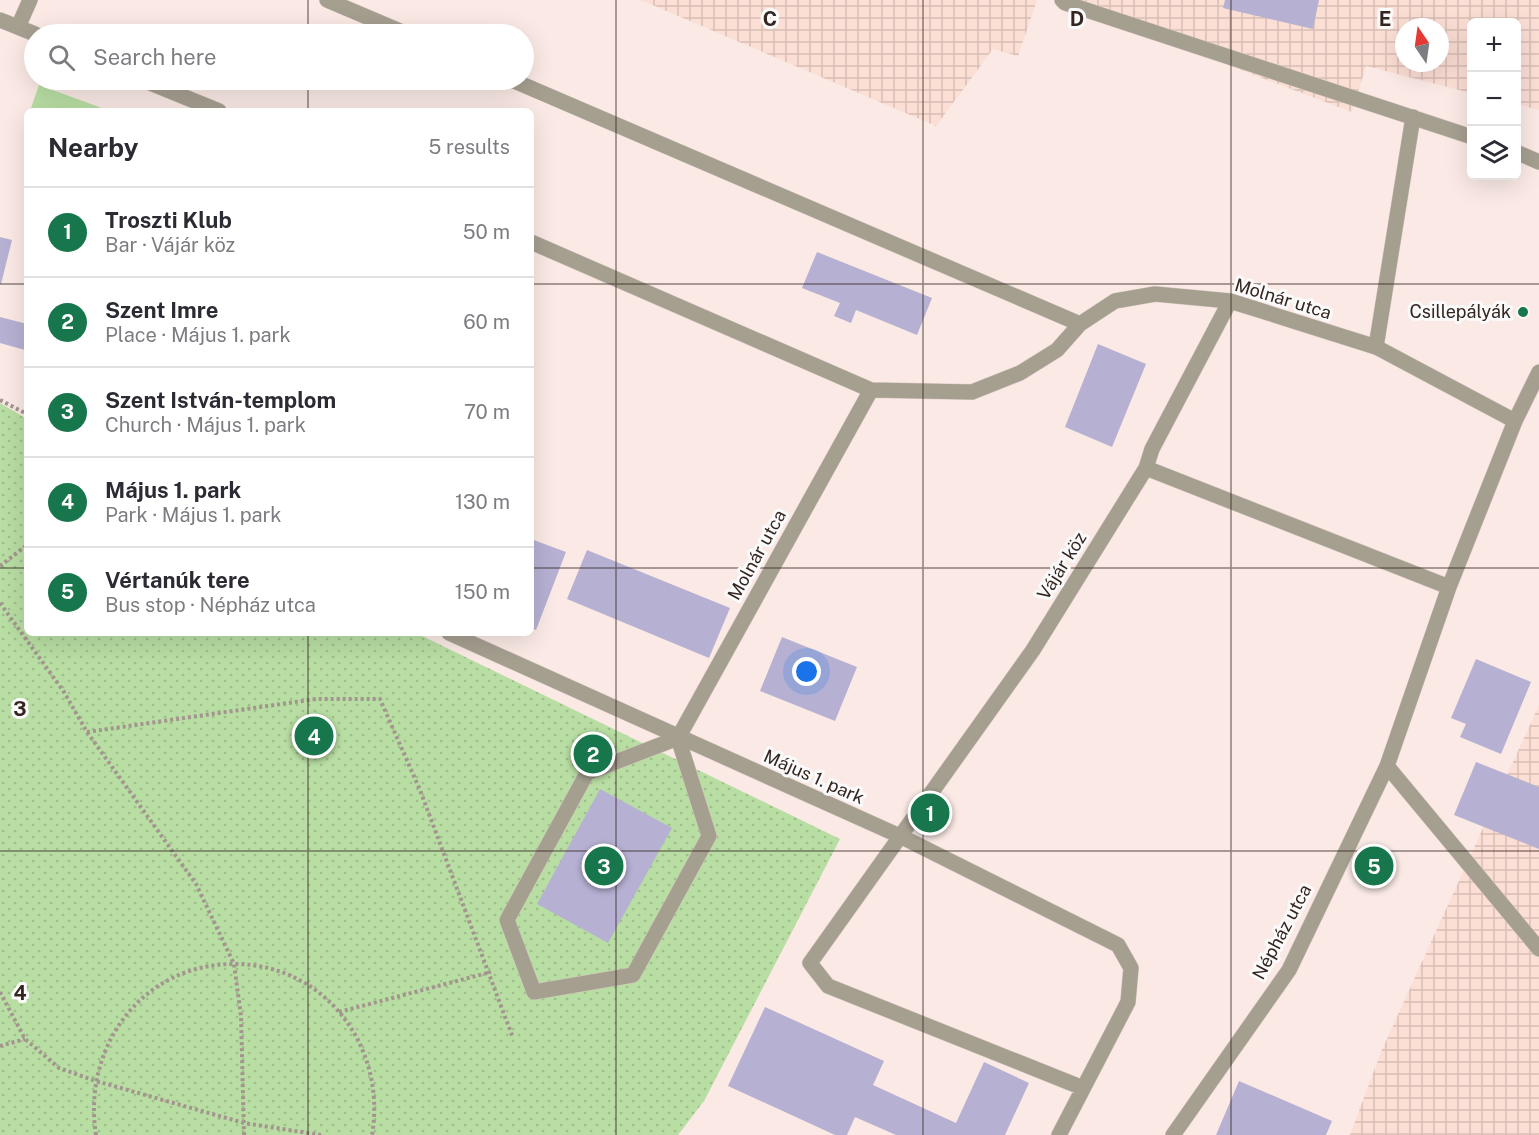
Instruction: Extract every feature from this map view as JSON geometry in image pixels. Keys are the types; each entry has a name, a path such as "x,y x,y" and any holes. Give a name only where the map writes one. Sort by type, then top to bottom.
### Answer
{"street":[{"path":"18,27 30,0"},
{"path":"327,0 383,24"},
{"path":"1062,0 1065,3 1467,135"},
{"path":"0,20 24,29"},
{"path":"534,89 1080,324"},
{"path":"168,90 212,108"},
{"path":"1376,347 1413,117"},
{"path":"1521,154 1539,162"},
{"name":"Molnár utca","path":"534,243 871,390 972,392 1020,373 1057,350 1080,324 1115,301 1155,294 1230,302 1376,347 1515,421"},
{"name":"Vájár köz","path":"1083,1088 828,986 810,963 902,837 1033,650 1146,468 1152,449 1230,302"},
{"name":"Népház utca","path":"1173,1135 1289,970 1387,766 1449,587 1515,421 1539,372"},
{"name":"Molnár utca","path":"678,738 871,390"},
{"path":"1146,468 1449,587"},
{"name":"Május 1. park","path":"456,636 902,837 1118,945 1131,968 1128,1002 1059,1135"},
{"path":"678,738 710,836 633,975 534,992 507,920 587,773 678,738"},
{"path":"1387,766 1539,949"}],"path":[{"path":"0,400 24,412"},
{"path":"0,566 24,547"},
{"path":"0,603 64,692 87,732 195,884 234,964 241,1016 244,1135"},
{"path":"87,732 316,699 380,699 420,790 491,972 513,1038"},
{"path":"96,1135 92,1101 105,1047 117,1026 149,993 190,971 234,964 282,973 323,995 354,1030 372,1073 375,1096 372,1135"},
{"path":"339,1012 491,972"},
{"path":"0,992 25,1039 60,1068 96,1081 243,1123 321,1135"},
{"path":"0,1046 25,1039"}],"shaded area":[{"path":"641,0 1037,0 1018,56 993,49 936,126"},
{"path":"1055,0 1539,0 1539,110 1521,105 1521,18 1467,18 1467,92 1366,66 1352,112"},
{"path":"1539,705 1539,1135 1350,1135 1381,1052"}],"green space":[{"path":"37,90 53,90 102,108 31,108"},
{"path":"0,403 24,417 24,636 422,636 840,839 704,1101 678,1135 0,1135"}],"building":[{"path":"1225,0 1319,0 1313,29 1223,8"},
{"path":"0,237 12,240 1,284 0,284"},
{"path":"817,252 932,298 917,335 856,310 851,323 834,316 840,303 802,288"},
{"path":"0,317 24,323 24,350 0,343"},
{"path":"1098,344 1146,364 1112,447 1065,427"},
{"path":"534,540 566,552 536,630 534,629"},
{"path":"587,550 730,608 709,658 567,599"},
{"path":"782,637 857,667 835,721 760,691"},
{"path":"1476,659 1531,682 1501,754 1460,737 1466,724 1451,718"},
{"path":"1476,762 1539,787 1539,849 1454,815"},
{"path":"600,789 672,828 608,943 537,904"},
{"path":"765,1007 884,1061 873,1085 956,1123 984,1062 1029,1083 1005,1135 896,1135 855,1117 847,1135 835,1135 728,1086"},
{"path":"1239,1081 1332,1121 1326,1135 1216,1135"}],"place":[{"name":"Csillepályák","path":"1523,312"},
{"name":"Május 1. park","path":"314,736"},
{"name":"Szent Imre","path":"593,754"},
{"name":"Troszti Klub","path":"930,813"},
{"name":"Szent István-templom","path":"604,866"},
{"name":"Vértanúk tere","path":"1374,866"}]}
